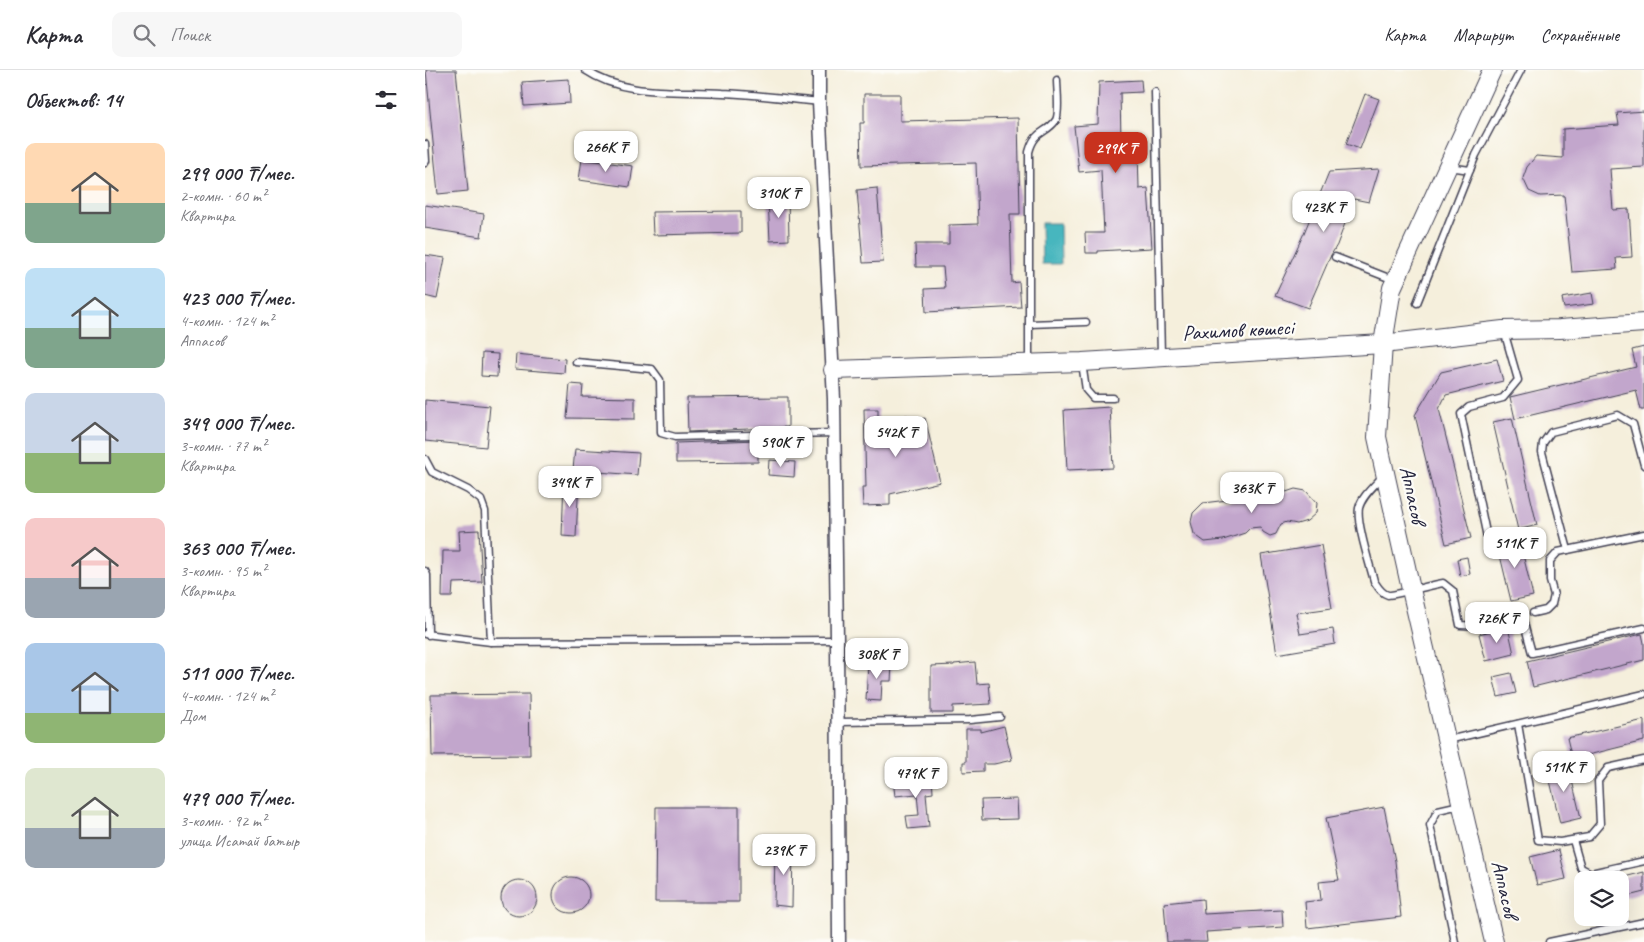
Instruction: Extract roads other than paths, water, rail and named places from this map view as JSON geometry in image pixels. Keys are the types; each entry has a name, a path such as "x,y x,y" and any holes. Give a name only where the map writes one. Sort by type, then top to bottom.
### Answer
{"street":[{"path":"819,70 833,370 839,942"},
{"name":"Аппасов","path":"1488,71 1448,166 1392,288 1383,344 1377,437 1494,942"},
{"name":"Рахимов көшесі","path":"833,370 1082,362 1383,344 1503,330 1560,330 1644,323"}],"lane":[{"path":"585,70 599,80 619,86 658,91 724,93 819,102"},
{"path":"1417,303 1476,155 1521,70"},
{"path":"1029,364 1029,152 1033,138 1056,120 1058,115 1057,80"},
{"path":"1155,92 1161,356"},
{"path":"425,144 427,161 425,162"},
{"path":"1448,166 1470,170"},
{"path":"1335,257 1395,280"},
{"path":"1029,324 1086,322"},
{"path":"1488,542 1461,414 1469,407 1503,398 1518,380 1503,330"},
{"path":"575,362 652,369 660,380 661,433 675,437 834,432"},
{"path":"1082,362 1086,390 1093,398 1113,398"},
{"path":"1568,550 1543,452 1543,443 1551,432 1618,415 1633,424 1644,465"},
{"path":"425,459 432,472 468,490 481,500 485,511 491,642"},
{"path":"1385,473 1363,499 1359,510 1359,521 1374,582 1386,594 1393,596 1443,583 1453,591 1460,626 1481,626 1523,616 1532,654 1644,628"},
{"path":"1533,613 1546,610 1551,604 1554,595 1550,581 1550,561 1559,552 1644,534"},
{"path":"425,571 427,575 427,634 491,642 837,640"},
{"path":"1447,741 1644,694"},
{"path":"837,722 1001,718"},
{"path":"1518,724 1538,840 1560,842 1589,837 1600,824 1598,781 1609,768 1644,760"},
{"path":"1455,942 1430,825 1438,810 1462,804"},
{"path":"1573,840 1581,868 1591,873 1644,860"},
{"path":"1549,942 1644,922"}],"water":[{"path":"1041,223 1060,223 1061,264 1042,264"}]}
